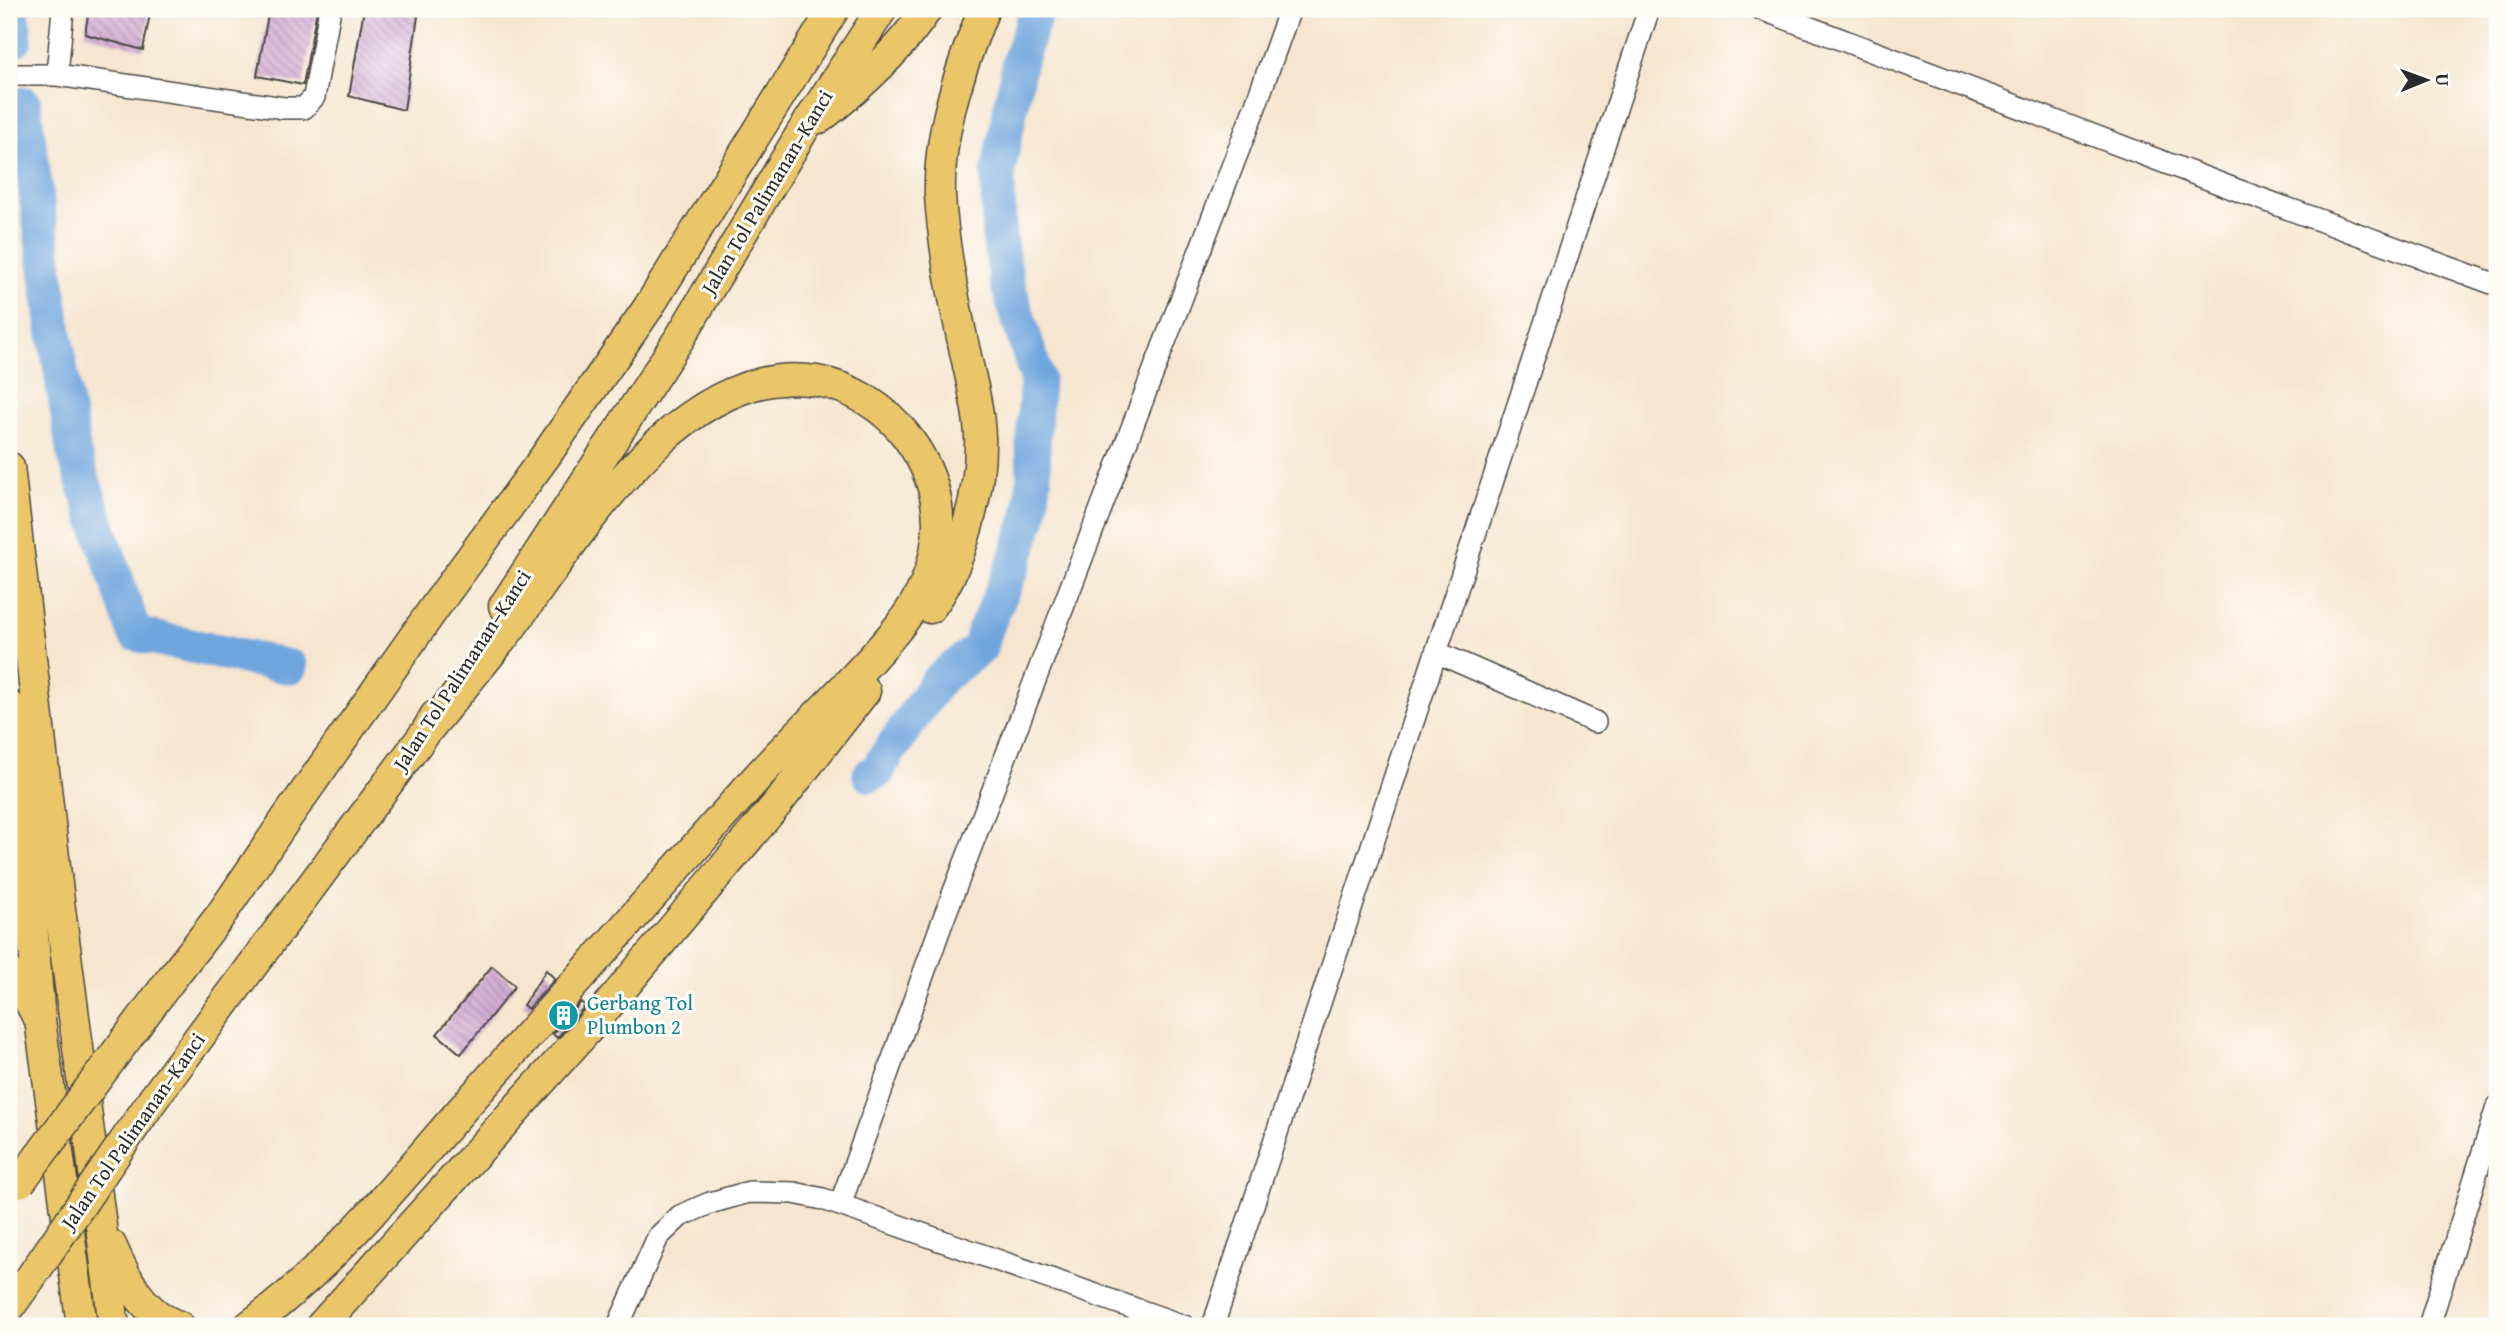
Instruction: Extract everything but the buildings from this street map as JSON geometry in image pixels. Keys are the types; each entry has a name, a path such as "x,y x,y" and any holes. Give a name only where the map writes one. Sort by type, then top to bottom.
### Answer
{"highway":[{"name":"Jalan Tol Palimanan–Kanci","path":"14,1189 220,916 293,808 641,319 834,9"},
{"name":"Jalan Tol Palimanan–Kanci","path":"9,1308 154,1098 426,732 478,644 681,335 802,132 882,9"},
{"path":"802,132 853,92 912,31 927,9"},
{"path":"321,1326 590,1027 777,804 934,603 957,561 971,517 979,473 980,435 975,396 944,240 940,192 944,139 984,9"},
{"path":"249,1326 288,1297 332,1256 756,779 844,690 897,629 924,586 937,546 939,516 932,478 900,426 859,395 833,383 808,379 774,380 745,386 726,395 683,420 634,466 498,644 426,732"},
{"path":"9,467 26,888"},
{"path":"9,706 40,1020 82,1326"},
{"path":"26,888 60,901 114,1326"},
{"path":"9,972 22,988 40,1020"},
{"path":"99,1219 133,1289 160,1317 179,1326"},
{"path":"303,1326 348,1296"}],"street":[{"path":"9,75 57,75 284,108 304,108 314,96 330,9"},
{"path":"840,1205 943,920 1250,120 1290,9"},
{"path":"1213,1326 1648,9"},
{"path":"1761,9 2237,190 2497,285"},
{"path":"57,75 59,13"},
{"path":"1436,652 1595,722"},
{"path":"2429,1326 2497,1107"},
{"path":"618,1326 657,1237 680,1216 710,1203 749,1192 794,1193 840,1205 1184,1326"}],"waterway":[{"path":"11,9 15,39"},
{"path":"870,775 878,771 939,679 980,648 1030,516 1034,479 1037,378 1007,282 999,237 998,173 1020,59 1037,9"},
{"path":"24,104 74,454 135,634 290,667"}],"place":[{"name":"Gerbang Tol Plumbon 2","path":"564,1015"}]}
